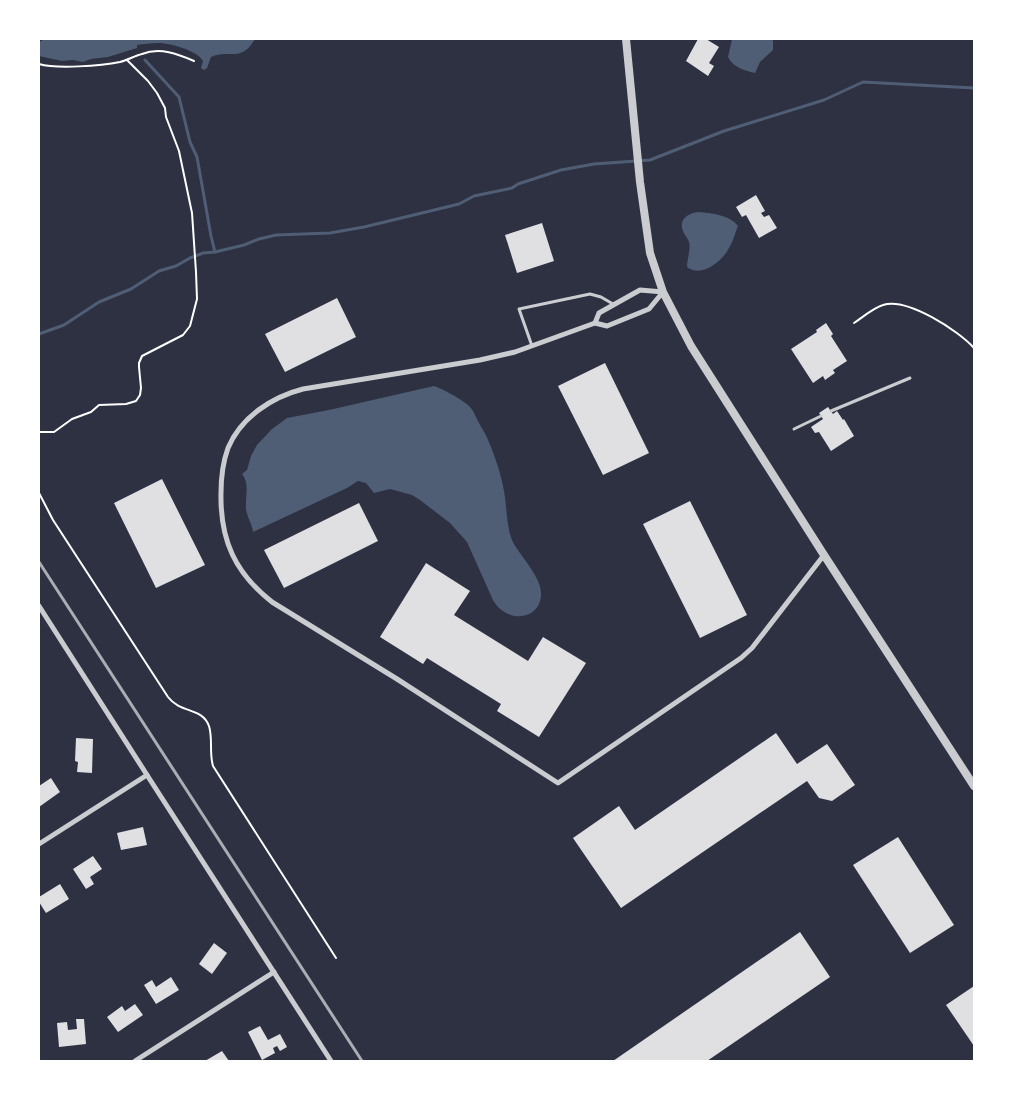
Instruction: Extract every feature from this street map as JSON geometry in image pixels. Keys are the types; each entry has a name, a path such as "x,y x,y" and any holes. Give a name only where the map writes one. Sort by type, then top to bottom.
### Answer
{"street":[{"path":"626,39 640,182 650,253 663,292 690,346 974,786"},
{"path":"595,324 599,313 640,290 663,292"},
{"path":"663,292 649,309 607,326 595,324 515,352 480,360 303,389 280,397 261,408 248,420 228,448 221,482 221,521 232,555 248,580 272,602 558,782 741,658 752,648 824,555"},
{"path":"39,606 331,1061"},
{"path":"39,844 147,775"},
{"path":"135,1061 274,972"}],"lane":[{"path":"532,346 519,309 590,294 601,297 613,304"},
{"path":"831,411 910,378"},
{"path":"794,429 821,416"}],"path":[{"path":"39,64 52,66 96,65 127,60 149,52 165,51 194,61"},
{"path":"39,432 54,432 72,419 91,412 99,405 126,404 136,401 140,395 141,388 139,363 142,356 182,335 190,326 196,299 196,272 192,213 180,151 166,117 165,108 148,81 127,60"},
{"path":"854,323 883,305 900,304 945,324 968,341 974,348"},
{"path":"39,493 53,520 168,697 175,706 197,713 205,719 210,732 210,755 213,766 336,958"}],"water":[{"path":"45,39 255,39 245,51 211,57 207,68 204,70 201,68 203,61 200,57 169,44 137,45 137,48 83,62 73,60 62,61 39,56 39,42"},
{"path":"732,39 772,39 773,50 760,62 755,73 743,70 730,61 728,57"},
{"path":"698,212 725,217 735,222 738,226 726,253 711,267 698,271 687,267 689,245 682,223 685,217"},
{"path":"434,386 453,395 470,407 487,438 501,478 512,540 534,573 540,586 540,602 530,614 515,616 499,608 493,600 467,542 450,523 412,495 390,489 374,493 366,483 358,481 253,532 247,512 247,486 242,474 247,470 257,445 272,429 287,418"}],"building":[{"path":"698,39 706,39 719,47 709,63 714,66 708,76 686,61"},
{"path":"756,195 765,211 761,213 764,217 769,215 777,228 759,238 746,215 742,217 736,207"},
{"path":"542,223 554,261 517,273 505,235"},
{"path":"337,298 356,337 285,372 265,334"},
{"path":"826,323 833,334 831,336 847,361 833,370 835,373 825,380 823,376 813,383 791,349 817,332 816,330"},
{"path":"605,363 649,453 603,475 558,386"},
{"path":"828,407 833,414 837,411 854,436 831,451 819,432 815,433 811,427 823,419 819,413"},
{"path":"162,479 205,565 156,588 114,503"},
{"path":"690,501 747,615 700,638 643,524"},
{"path":"359,503 378,541 284,588 264,550"},
{"path":"426,563 470,591 454,615 528,661 543,637 586,663 539,737 497,711 501,704 427,658 423,664 380,637"},
{"path":"776,733 797,764 827,744 855,785 832,801 819,798 807,781 621,908 573,838 619,806 635,830"},
{"path":"76,738 93,739 92,773 77,772 78,762 75,761"},
{"path":"51,778 60,792 39,807 39,786"},
{"path":"143,827 147,845 121,850 117,833"},
{"path":"898,837 954,925 910,953 853,865"},
{"path":"93,856 102,869 90,877 94,884 86,889 73,869"},
{"path":"60,884 69,899 46,913 39,902 39,897"},
{"path":"800,932 830,977 707,1061 613,1061"},
{"path":"214,943 227,953 212,974 199,964"},
{"path":"171,977 179,990 156,1004 144,985 152,980 156,987"},
{"path":"974,986 974,1046 946,1005"},
{"path":"135,1004 143,1015 118,1032 107,1017 122,1006 125,1011"},
{"path":"76,1019 84,1019 86,1044 59,1047 57,1023 67,1022 68,1030 77,1029"},
{"path":"260,1026 268,1040 280,1034 287,1047 280,1051 277,1046 273,1048 275,1053 262,1060 248,1032"},
{"path":"222,1051 229,1061 205,1061"}],"waterway":[{"path":"145,60 179,97 190,142 197,157 215,252"},
{"path":"39,334 64,325 99,302 131,289 159,271 176,266 203,253 244,245 276,235 330,233 364,227 459,204 474,196 512,188 518,184 561,170 594,164 650,160 724,131 824,100 863,82 974,88"}],"railway":[{"path":"39,562 362,1061"}]}
